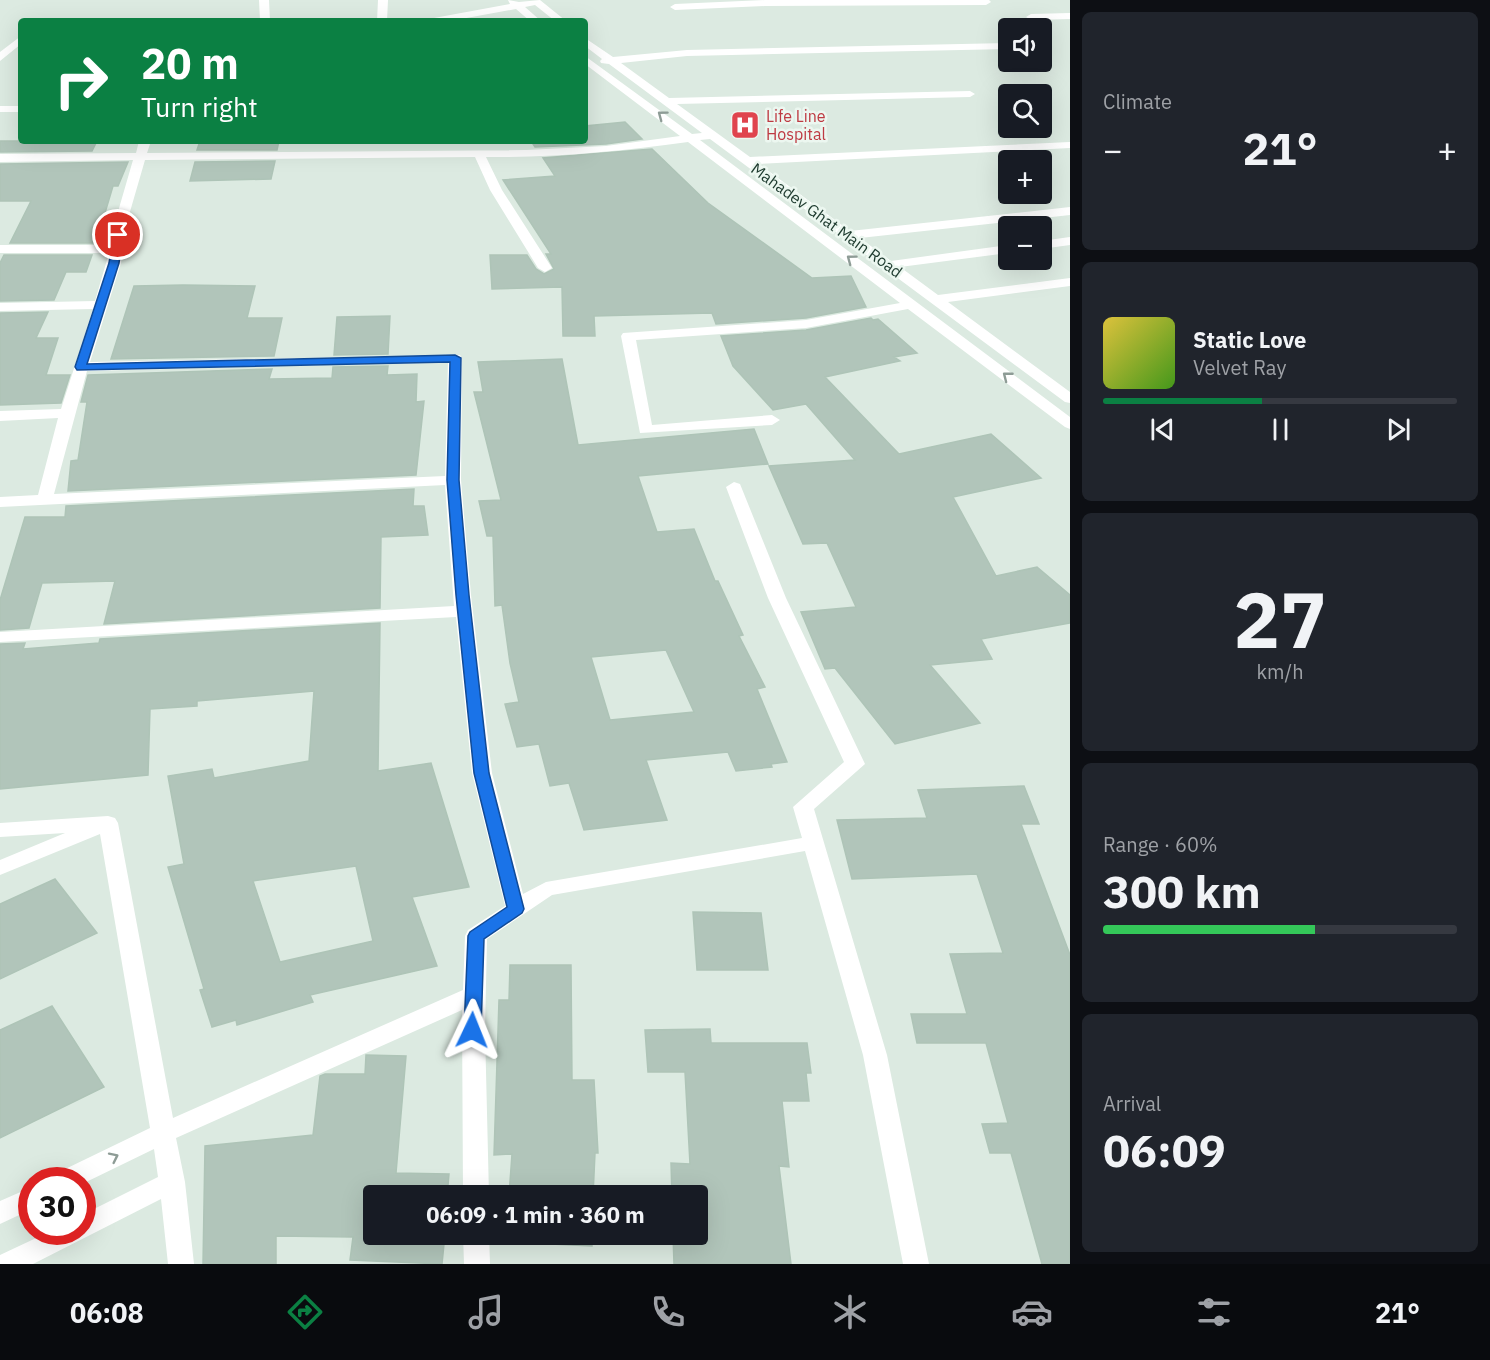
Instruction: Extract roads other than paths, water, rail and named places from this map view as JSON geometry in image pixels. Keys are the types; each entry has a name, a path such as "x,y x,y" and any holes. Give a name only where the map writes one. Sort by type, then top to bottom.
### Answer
{"street":[{"path":"264,0 265,18"},
{"path":"382,18 383,0"},
{"path":"446,18 513,2 536,1 557,18"},
{"path":"513,2 532,18"},
{"path":"675,7 736,2 986,3"},
{"path":"1031,17 1070,16"},
{"path":"0,58 18,42"},
{"name":"Mahadev Ghat Main Road","path":"588,42 1070,399"},
{"path":"588,61 687,53 998,46"},
{"path":"588,61 1070,424"},
{"path":"664,100 970,94"},
{"path":"0,109 18,109"},
{"path":"0,158 396,147 479,154 526,154 595,149 712,135"},
{"path":"45,500 67,413 114,263 115,249 144,144"},
{"path":"746,161 1070,145"},
{"path":"479,154 496,190 545,268"},
{"path":"848,235 1070,211"},
{"path":"1052,243 1070,241"},
{"path":"0,249 115,249"},
{"path":"888,265 998,250"},
{"path":"935,300 1070,282"},
{"path":"772,420 645,430 628,336 785,327 877,314 912,304"},
{"path":"0,307 101,305"},
{"path":"81,367 455,358 453,480 464,611 482,773 516,909"},
{"path":"1028,393 1070,383"},
{"path":"0,416 67,413"},
{"path":"0,502 453,480"},
{"path":"734,487 777,598 855,764 803,807 875,1055 916,1264"},
{"path":"0,637 464,611"},
{"path":"0,830 108,823"},
{"path":"0,868 108,823"},
{"path":"108,823 172,1182 181,1264"},
{"path":"476,1185 474,995 476,936 546,890 813,843"},
{"path":"93,1167 163,1133 474,995"},
{"path":"96,1220 172,1182"},
{"path":"0,1213 18,1204"},
{"path":"7,1264 46,1245"},
{"path":"476,1245 477,1264"}],"place":[{"name":"Life Line Hospital","path":"745,125"}]}
